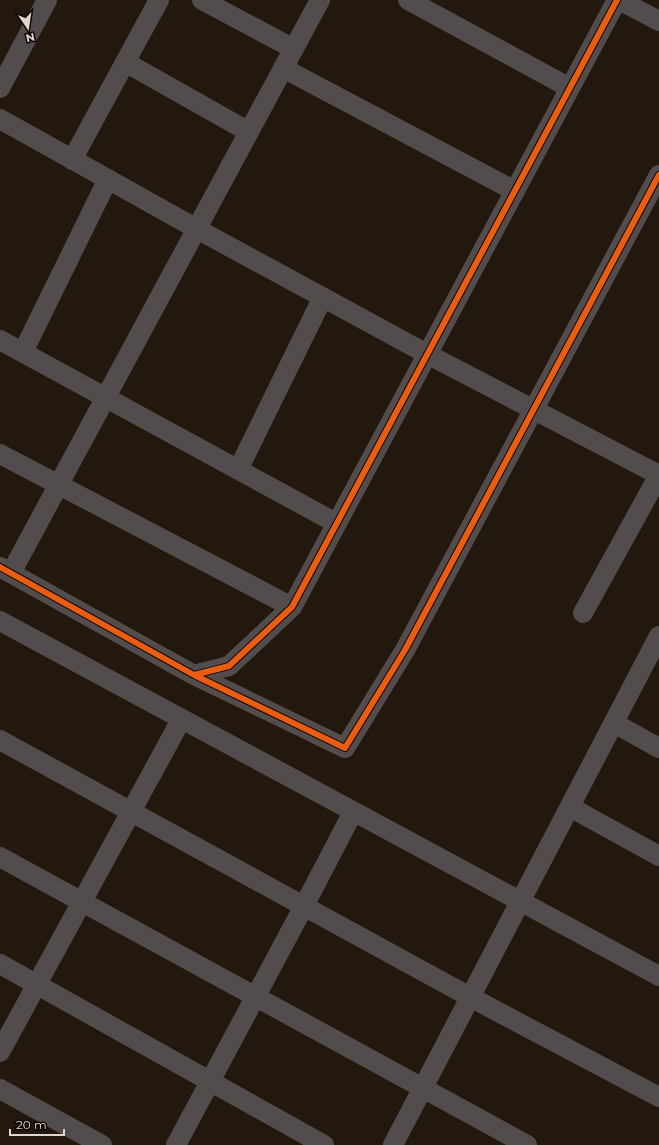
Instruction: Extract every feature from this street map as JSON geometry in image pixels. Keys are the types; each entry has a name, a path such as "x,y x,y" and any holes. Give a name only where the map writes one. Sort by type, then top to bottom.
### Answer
{"street":[{"path":"0,88 47,0"},
{"path":"72,160 159,0"},
{"path":"202,0 294,50"},
{"path":"320,0 58,485 5,570 194,675 345,748 405,650 659,175"},
{"path":"408,0 570,88"},
{"path":"194,675 229,666 292,607 618,0 659,21"},
{"path":"125,62 249,132"},
{"path":"284,68 515,191"},
{"path":"0,119 197,229 427,354 659,475 583,613"},
{"path":"23,352 108,179"},
{"path":"238,470 322,297"},
{"path":"0,340 336,523"},
{"path":"0,454 292,607"},
{"path":"0,620 181,720 659,976"},
{"path":"393,1145 659,636"},
{"path":"0,1052 181,720"},
{"path":"614,723 659,748"},
{"path":"0,740 470,997 659,1098"},
{"path":"570,807 659,856"},
{"path":"176,1145 353,812"},
{"path":"0,857 526,1145"},
{"path":"0,964 324,1145"},
{"path":"0,1089 102,1145"}],"cycle path":[{"path":"0,567 194,675 229,666 292,607 617,0"},
{"path":"194,675 345,748 405,650 659,175"}]}
